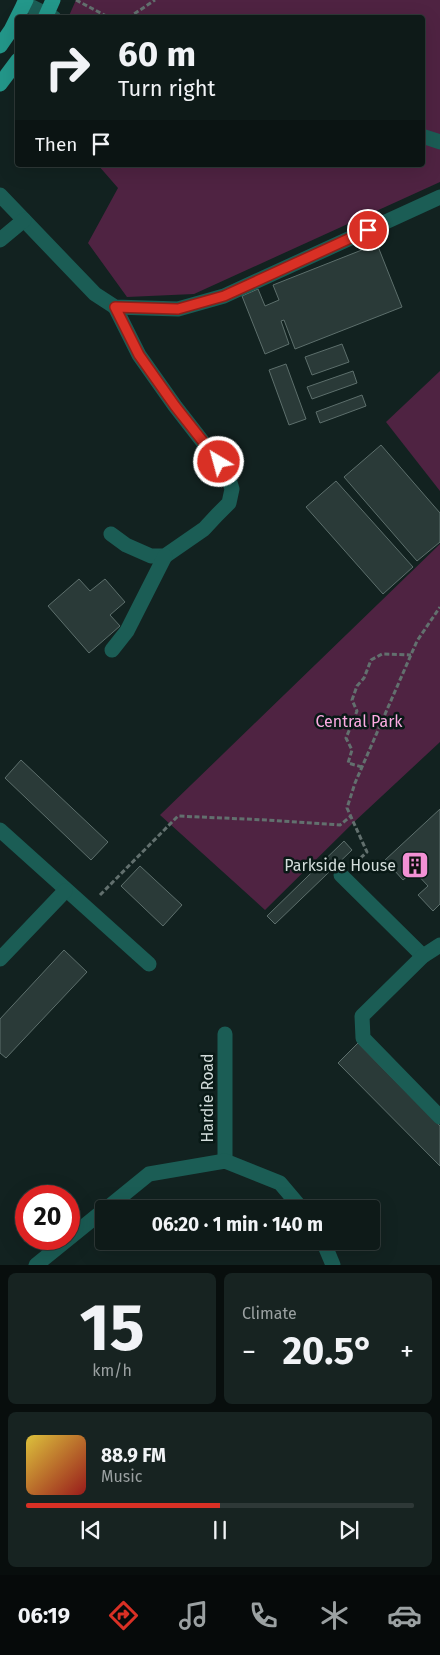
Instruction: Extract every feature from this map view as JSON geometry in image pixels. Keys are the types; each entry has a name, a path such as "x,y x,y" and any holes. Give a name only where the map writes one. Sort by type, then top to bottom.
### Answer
{"main road":[{"path":"49,15 53,0"},
{"path":"18,15 25,2"},
{"path":"0,46 15,22"},
{"path":"0,84 15,64"}],"street":[{"path":"25,2 45,15"},
{"path":"425,137 440,142"},
{"path":"0,195 95,294 115,307 139,355 175,406 227,473 232,489 229,502 217,516 204,529 165,556 127,631 112,650"},
{"path":"115,307 178,309 224,296 440,197"},
{"path":"0,240 24,220"},
{"path":"111,534 126,545 151,556 165,556"},
{"path":"0,830 65,891 148,964"},
{"path":"341,875 423,956"},
{"path":"0,959 65,891"},
{"path":"440,945 423,956 362,1016 363,1038 440,1117"},
{"name":"Hardie Road","path":"225,1034 225,1162"},
{"name":"Hardie Road","path":"117,1200 149,1174 225,1162 280,1183 294,1200"},
{"name":"Hardie Road","path":"36,1265 95,1218"},
{"path":"327,1250 333,1265"}],"path":[{"path":"76,0 104,15"},
{"path":"132,15 155,0"},
{"path":"341,875 367,852 347,808 362,767 417,641 440,607"},
{"path":"362,767 348,763 352,750 346,738 357,711 352,700 357,686 364,678 371,660 382,654 411,655"},
{"path":"85,908 178,816 340,825 350,816"}],"green space":[{"path":"76,0 440,0 440,182 194,294 127,297 88,243 118,188 100,167 425,167 425,15 69,15"},
{"path":"440,371 440,491 386,422"},
{"name":"Central Park","path":"440,544 440,742 353,823 265,910 160,815"}],"building":[{"path":"377,244 402,307 295,349 284,320 281,321 289,344 265,354 242,296 258,289 265,306 279,300 273,285"},
{"path":"342,344 349,362 312,375 305,357"},
{"path":"286,364 306,419 289,425 269,370"},
{"path":"353,371 357,383 312,399 307,387"},
{"path":"362,395 366,406 320,423 316,412"},
{"path":"381,445 440,513 440,542 417,561 344,477"},
{"path":"336,481 413,567 383,594 306,507"},
{"path":"79,579 90,591 105,579 125,602 110,615 120,626 89,653 48,606"},
{"path":"21,760 108,842 91,860 5,778"},
{"name":"Parkside House","path":"440,809 440,904 433,911 418,895 428,886 414,871 403,880 385,860"},
{"path":"344,841 352,850 275,924 267,916"},
{"path":"140,866 182,905 163,926 121,886"},
{"path":"64,950 87,972 6,1058 0,1053 0,1019"},
{"path":"358,1043 440,1126 440,1166 338,1063"}],"place":[{"name":"Parkside House","path":"415,865"}],"route":[{"path":"219,462 175,406 139,355 115,307 178,309 224,296 368,230"}]}
